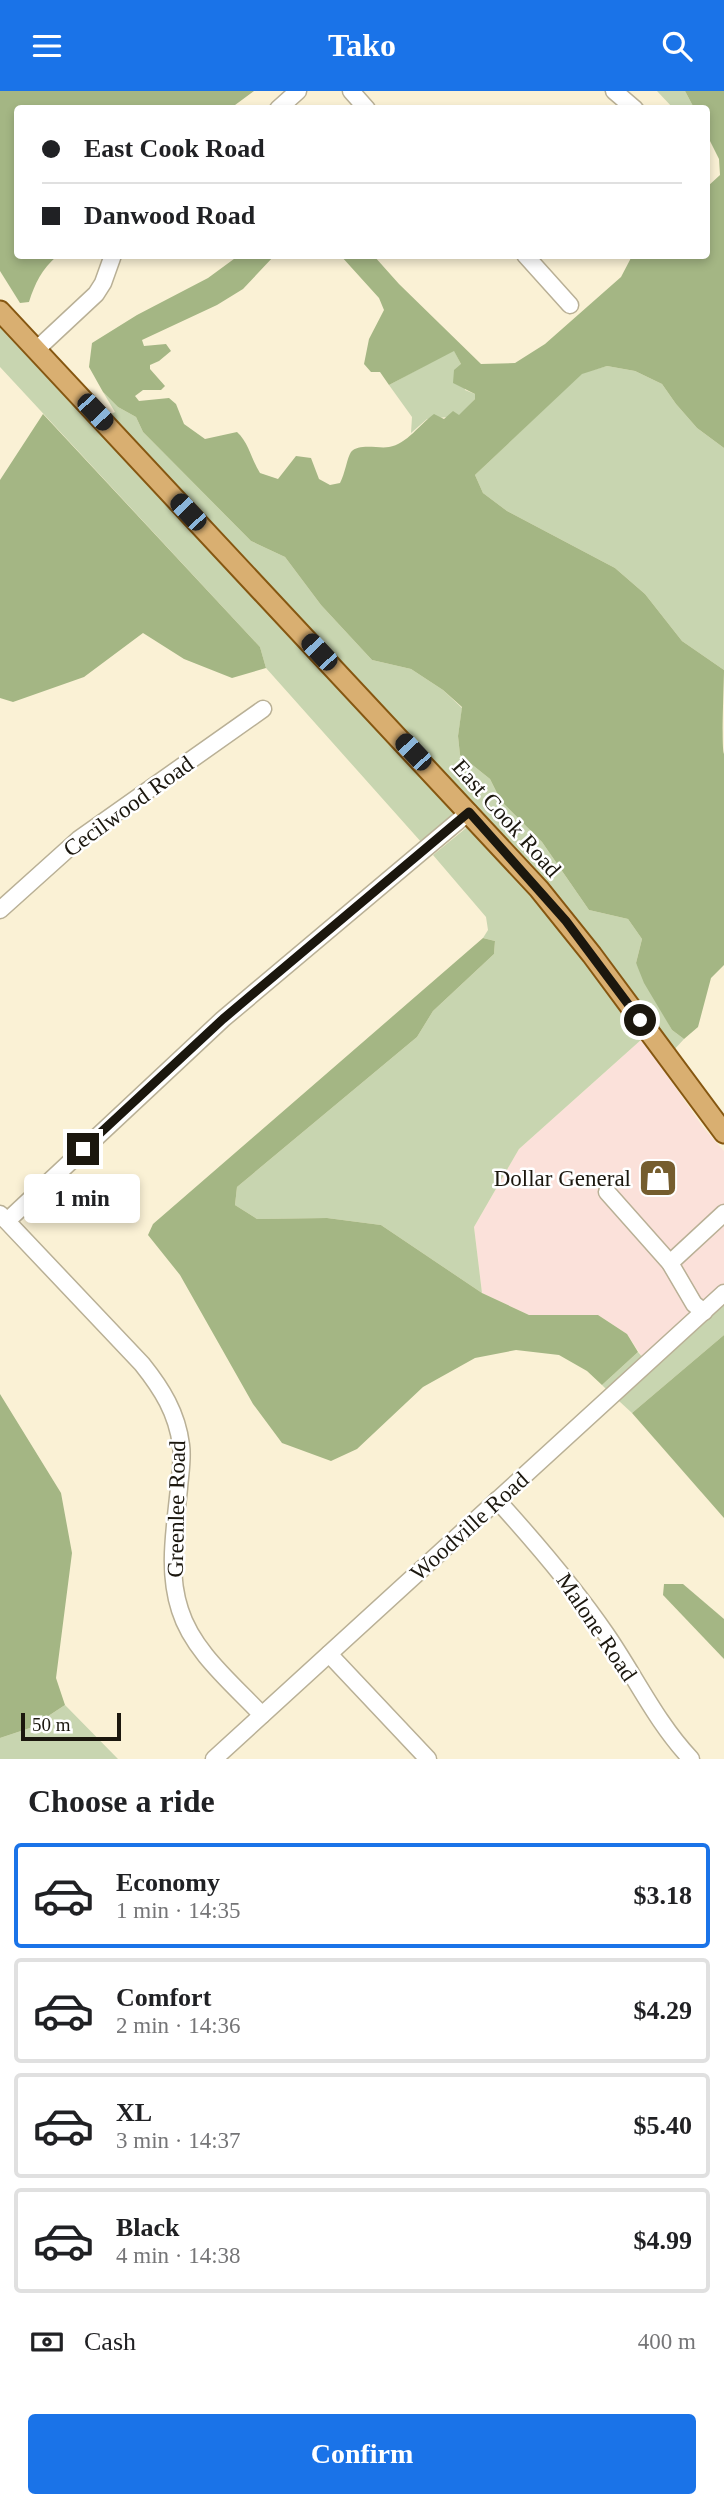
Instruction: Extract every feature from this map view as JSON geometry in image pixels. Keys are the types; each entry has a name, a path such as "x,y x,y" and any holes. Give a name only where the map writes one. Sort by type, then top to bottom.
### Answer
{"main road":[{"name":"East Cook Road","path":"0,311 469,812 566,921 724,1133"}],"street":[{"path":"282,105 298,91"},
{"path":"351,91 363,105"},
{"path":"614,91 630,105"},
{"path":"36,350 96,293 103,283 112,259"},
{"path":"528,259 570,305"},
{"name":"Cecilwood Road","path":"0,910 79,839 263,709"},
{"path":"3,1217 223,1019 469,812"},
{"path":"607,1192 670,1263 694,1304 704,1312"},
{"path":"670,1263 724,1213"},
{"name":"Greenlee Road","path":"3,1217 142,1364 159,1385 170,1406 182,1447 172,1559 175,1594 181,1614 203,1650 262,1715"},
{"name":"Woodville Road","path":"214,1759 724,1293"},
{"name":"Malone Road","path":"497,1500 567,1580 607,1635 656,1717 691,1759"},
{"path":"329,1654 428,1759"}],"shaded area":[{"path":"642,1039 703,1127 724,1151 724,1283 643,1358 627,1334 598,1315 529,1315 482,1293 474,1227 519,1149"}],"green space":[{"path":"0,91 254,91 235,105 14,105 14,259 54,259 40,277 29,302 20,303 0,271"},
{"path":"657,91 685,91 692,105 670,105"},
{"path":"685,91 724,91 724,448 697,428 662,384 635,371 607,366 582,374 475,475 483,493 507,511 615,568 645,594 682,641 724,670 724,965 711,978 698,1027 684,1039 672,1030 644,983 636,963 642,939 628,919 589,910 542,842 501,801 490,779 460,755 458,736 462,707 443,690 411,669 372,660 321,605 285,557 251,541 143,432 136,417 118,407 103,392 89,367 92,343 137,315 208,278 234,259 271,259 243,289 217,305 142,340 144,346 166,344 171,351 150,365 150,369 165,386 161,390 143,390 135,396 139,401 169,398 176,404 184,424 205,439 237,432 260,473 278,479 296,456 311,458 319,479 330,485 340,483 351,452 355,449 396,445 434,414 444,419 453,411 459,415 475,399 475,394 453,383 454,370 461,364 454,351 389,385 380,372 371,372 364,364 369,339 384,310 379,298 344,259 377,259 481,364 515,363 545,344 621,277 630,259 710,259 710,184 720,175 719,159 710,141 710,105 692,105"},
{"path":"0,324 458,811 422,843 266,668 260,647 0,367"},
{"path":"454,350 461,364 465,390 475,394 475,399 459,416 427,419 411,433 412,417 389,385"},
{"path":"607,366 635,371 662,384 697,428 724,448 724,670 682,641 645,594 615,568 507,511 483,493 475,475 582,373"},
{"path":"103,392 118,407 136,417 143,432 251,541 285,557 321,605 372,660 411,669 443,690 462,708 458,736 460,755 490,779 501,801 542,842 589,910 628,919 642,939 636,963 672,1030 684,1039 673,1051 603,954 550,888 109,415 115,412"},
{"path":"43,414 260,647 266,668 232,678 184,659 143,633 84,677 13,702 0,698 0,480"},
{"path":"471,824 557,923 642,1039 519,1149 474,1227 482,1293 381,1225 327,1218 257,1219 235,1205 237,1187 417,1037 433,1011 494,954 495,941 483,938 488,930 486,917 433,855"},
{"path":"483,938 495,941 494,954 433,1011 417,1037 237,1187 235,1205 257,1219 327,1218 381,1225 482,1293 529,1315 598,1315 627,1334 638,1352 602,1385 587,1371 559,1355 516,1350 475,1358 423,1387 357,1449 331,1461 282,1443 253,1404 180,1275 148,1235 153,1224"},
{"path":"724,1305 724,1335 632,1413 619,1401"},
{"path":"724,1335 724,1518 632,1413"},
{"path":"638,1352 643,1358 607,1390 602,1385"},
{"path":"0,1394 61,1493 72,1553 56,1678 65,1705 30,1728 0,1738"},
{"path":"664,1584 683,1584 724,1619 724,1659 663,1595"},
{"path":"65,1705 118,1759 0,1759 0,1738 30,1728"}],"place":[{"name":"Dollar General","path":"658,1178"}],"route":[{"path":"83,1149 223,1019 469,812 566,921 640,1020"}]}
